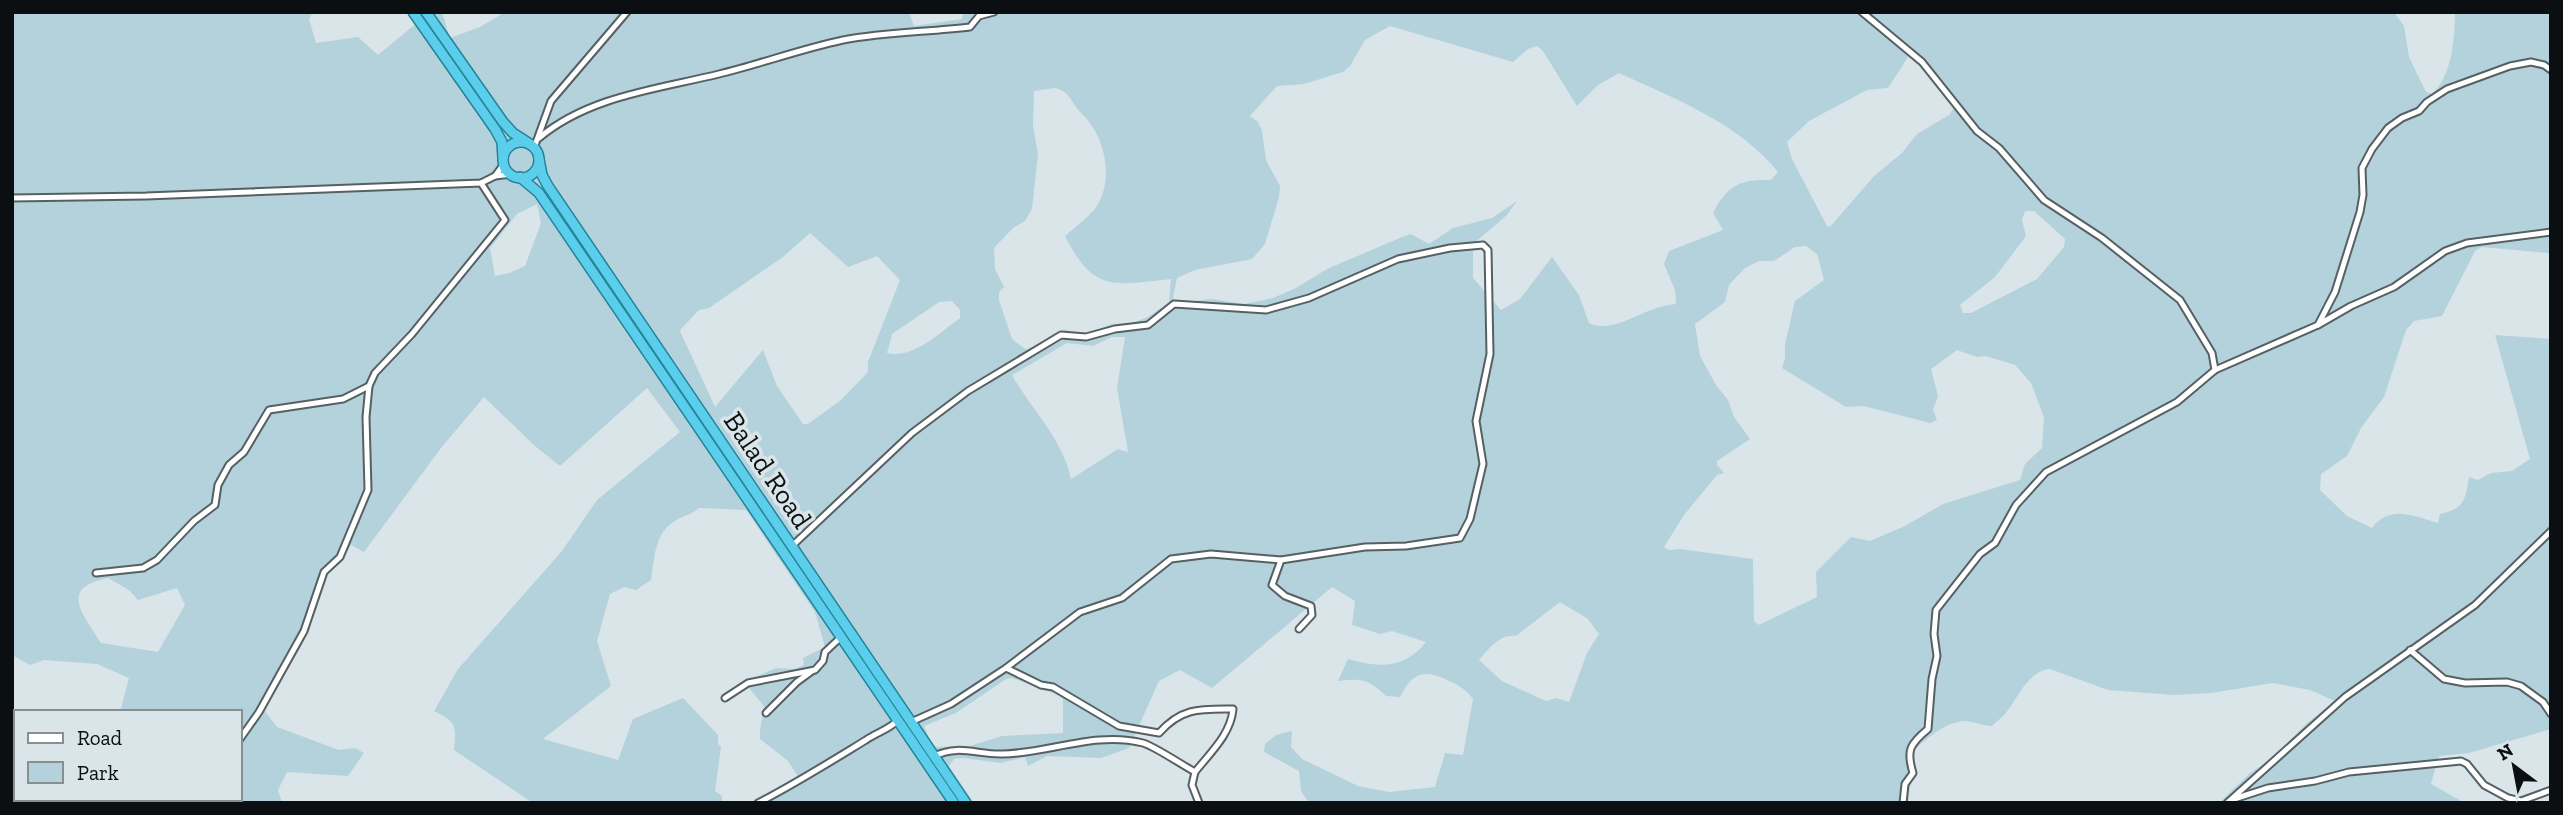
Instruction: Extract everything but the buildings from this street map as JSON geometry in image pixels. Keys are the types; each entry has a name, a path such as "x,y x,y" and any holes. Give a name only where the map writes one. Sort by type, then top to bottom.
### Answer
{"highway":[{"path":"413,12 495,129 502,142 503,161 515,176 531,175 539,159 532,146 503,122 426,12"},
{"path":"503,161 512,144 524,142 532,146"},
{"name":"Balad Road","path":"539,159 542,175 548,186 966,803"},
{"name":"Balad Road","path":"515,176 539,193 954,803"}],"street":[{"path":"539,138 542,120 551,102 627,12"},
{"path":"532,146 557,123 601,104 840,41 881,33 914,33 970,27 979,16 994,12"},
{"path":"1862,12 1922,62 1977,131 1999,148 2044,200 2102,238 2180,300 2212,353 2215,370"},
{"path":"2318,325 2335,292 2360,212 2363,195 2362,168 2388,128 2419,111 2427,102 2447,89 2510,66 2531,62 2551,70"},
{"path":"495,176 503,161"},
{"path":"12,198 146,196 481,183 495,176 515,176"},
{"path":"242,736 260,712 304,631 324,572 340,556 368,490 366,417 369,386 375,373 412,334 505,220 481,183"},
{"path":"1903,803 1905,784 1913,773 1908,758 1913,742 1928,729 1932,678 1937,656 1934,634 1936,610 1980,554 1995,542 2016,505 2046,472 2176,402 2215,370 2394,288 2445,251 2467,243 2551,232"},
{"path":"792,546 912,433 968,391 1061,335 1086,337 1115,328 1148,325 1174,304 1266,310 1309,298 1398,259 1450,248 1483,245 1488,250 1490,354 1476,421 1483,464 1470,519 1460,538 1406,546 1365,547 1281,560 1211,554 1171,559 1122,598 1080,612 1006,668 951,704 911,722"},
{"path":"96,573 143,568 162,556 177,538 215,505 218,485 229,465 244,452 268,410 343,399 369,386"},
{"path":"2229,802 2345,697 2475,605 2551,531"},
{"path":"1281,560 1272,585 1286,596 1311,606 1312,615 1299,629"},
{"path":"766,713 797,682 815,670 823,661 825,652 841,638"},
{"path":"2410,650 2444,679 2465,683 2507,682 2521,686 2543,702 2551,714"},
{"path":"1006,668 1041,685 1054,687 1119,726 1159,733 1173,718 1196,710 1233,709 1232,722 1209,758 1195,772 1192,785 1199,803"},
{"path":"725,698 748,682 815,670"},
{"path":"758,803 893,726 898,720"},
{"path":"934,756 947,750 1004,754 1065,744 1120,740 1145,743 1195,772"},
{"path":"2229,802 2268,788 2315,781 2349,772 2461,761 2467,764 2484,785 2508,798 2521,801 2551,790"}],"green space":[{"path":"12,12 313,12 309,19 316,43 358,37 378,55 430,12 442,12 450,38 480,27 505,12 909,12 914,26 962,19 963,12 2398,12 2396,15 2404,26 2409,57 2426,92 2432,94 2444,78 2451,57 2455,14 2450,12 2551,12 2551,258 2548,253 2482,247 2475,251 2442,316 2414,321 2406,330 2384,397 2361,428 2347,456 2321,474 2320,490 2347,516 2372,528 2379,521 2394,514 2411,515 2438,523 2440,514 2462,503 2469,477 2478,480 2491,473 2512,471 2530,459 2495,335 2551,339 2551,729 2469,753 2439,756 2431,784 2465,803 2219,803 2335,701 2310,690 2273,683 2211,693 2175,695 2108,690 2050,669 2030,679 1992,726 1967,721 1957,722 1935,732 1917,748 1912,753 1917,775 1911,782 1908,803 1309,803 1301,791 1299,771 1264,752 1265,744 1276,735 1292,731 1291,747 1302,759 1358,786 1389,792 1435,787 1445,753 1463,755 1473,699 1457,685 1430,674 1413,679 1400,697 1386,696 1365,681 1338,681 1348,659 1380,665 1400,662 1418,651 1426,642 1392,631 1380,634 1352,625 1355,601 1332,587 1212,688 1180,670 1159,681 1129,748 1101,758 1047,756 1028,766 1025,757 1001,763 954,759 949,766 974,803 752,803 799,778 788,761 760,739 764,706 744,682 776,668 795,669 804,665 803,658 825,647 815,612 746,510 699,508 665,529 657,544 651,580 636,590 624,587 610,594 597,641 611,686 543,739 618,760 633,719 683,698 718,735 718,744 721,747 715,791 722,796 722,803 533,803 454,750 455,735 451,722 434,711 458,669 562,551 597,500 680,432 647,388 560,466 484,397 441,448 364,552 351,545 341,561 325,574 303,643 264,710 277,727 339,750 355,748 364,753 348,776 287,772 278,790 282,803 64,803 242,801 242,710 121,710 129,678 97,664 44,660 30,665 12,655","holes":["1390,26 1513,62 1528,49 1537,46 1543,51 1577,106 1598,85 1619,73 1684,103 1725,126 1745,140 1778,172 1771,180 1743,183 1724,196 1713,213 1723,230 1669,251 1664,264 1675,290 1676,304 1657,308 1613,325 1597,326 1589,323 1579,295 1552,257 1520,299 1501,310 1473,278 1473,244 1507,215 1517,201 1492,218 1453,228 1429,244 1411,234 1402,237 1327,269 1273,298 1244,304 1212,299 1177,303 1173,298 1177,278 1195,270 1252,259 1265,244 1280,186 1266,160 1262,131 1258,122 1250,116 1277,86 1304,84 1343,72 1350,66 1365,40","1910,54 1944,84 1955,99 1955,107 1949,115 1917,134 1902,153 1874,176 1830,227 1827,226 1792,159 1787,142 1809,121 1867,90 1888,88","1055,88 1067,95 1090,123 1102,147 1106,174 1100,200 1093,211 1065,236 1086,268 1107,281 1120,283 1171,279 1169,302 1148,317 1132,323 1111,324 1087,334 1065,330 1053,334 1035,348 1025,349 1012,339 999,300 999,292 1004,287 995,269 994,248 1013,228 1025,221 1032,209 1038,154 1033,126 1034,91","537,204 541,223 525,266 495,276 490,248 517,214","2025,211 2034,211 2065,239 2064,247 2037,279 1971,313 1963,313 1960,305 1995,277 2026,236 2022,220","810,233 848,267 877,256 900,280 868,362 868,372 841,400 808,424 803,424 777,386 763,350 715,407 680,331 699,310 709,308 783,257","1806,246 1817,254 1824,280 1795,301 1782,368 1846,407 1864,406 1930,423 1937,420 1933,410 1938,396 1931,369 1957,350 2015,365 2031,383 2044,417 2042,448 2025,464 2020,480 1943,504 1905,526 1870,541 1851,537 1816,572 1817,597 1759,625 1754,621 1753,559 1680,549 1669,550 1664,547 1684,515 1717,475 1724,473 1717,461 1750,439 1734,417 1728,400 1700,356 1695,324 1725,302 1729,285 1745,268 1759,261 1774,261 1795,247","952,301 960,310 960,318 916,349 897,354 887,353 892,334 939,302","1112,337 1125,337 1117,388 1128,452 1118,449 1071,479 1054,437 1012,375 1067,343 1093,346","108,578 129,590 138,600 177,588 185,605 158,652 101,643 79,603 83,588","1560,602 1588,619 1599,634 1587,653 1569,702 1556,698 1546,701 1502,681 1479,660 1495,643 1516,636","1012,678 1063,699 1063,733 1002,736 970,746 933,747 924,726 956,713 1006,679"]}]}
